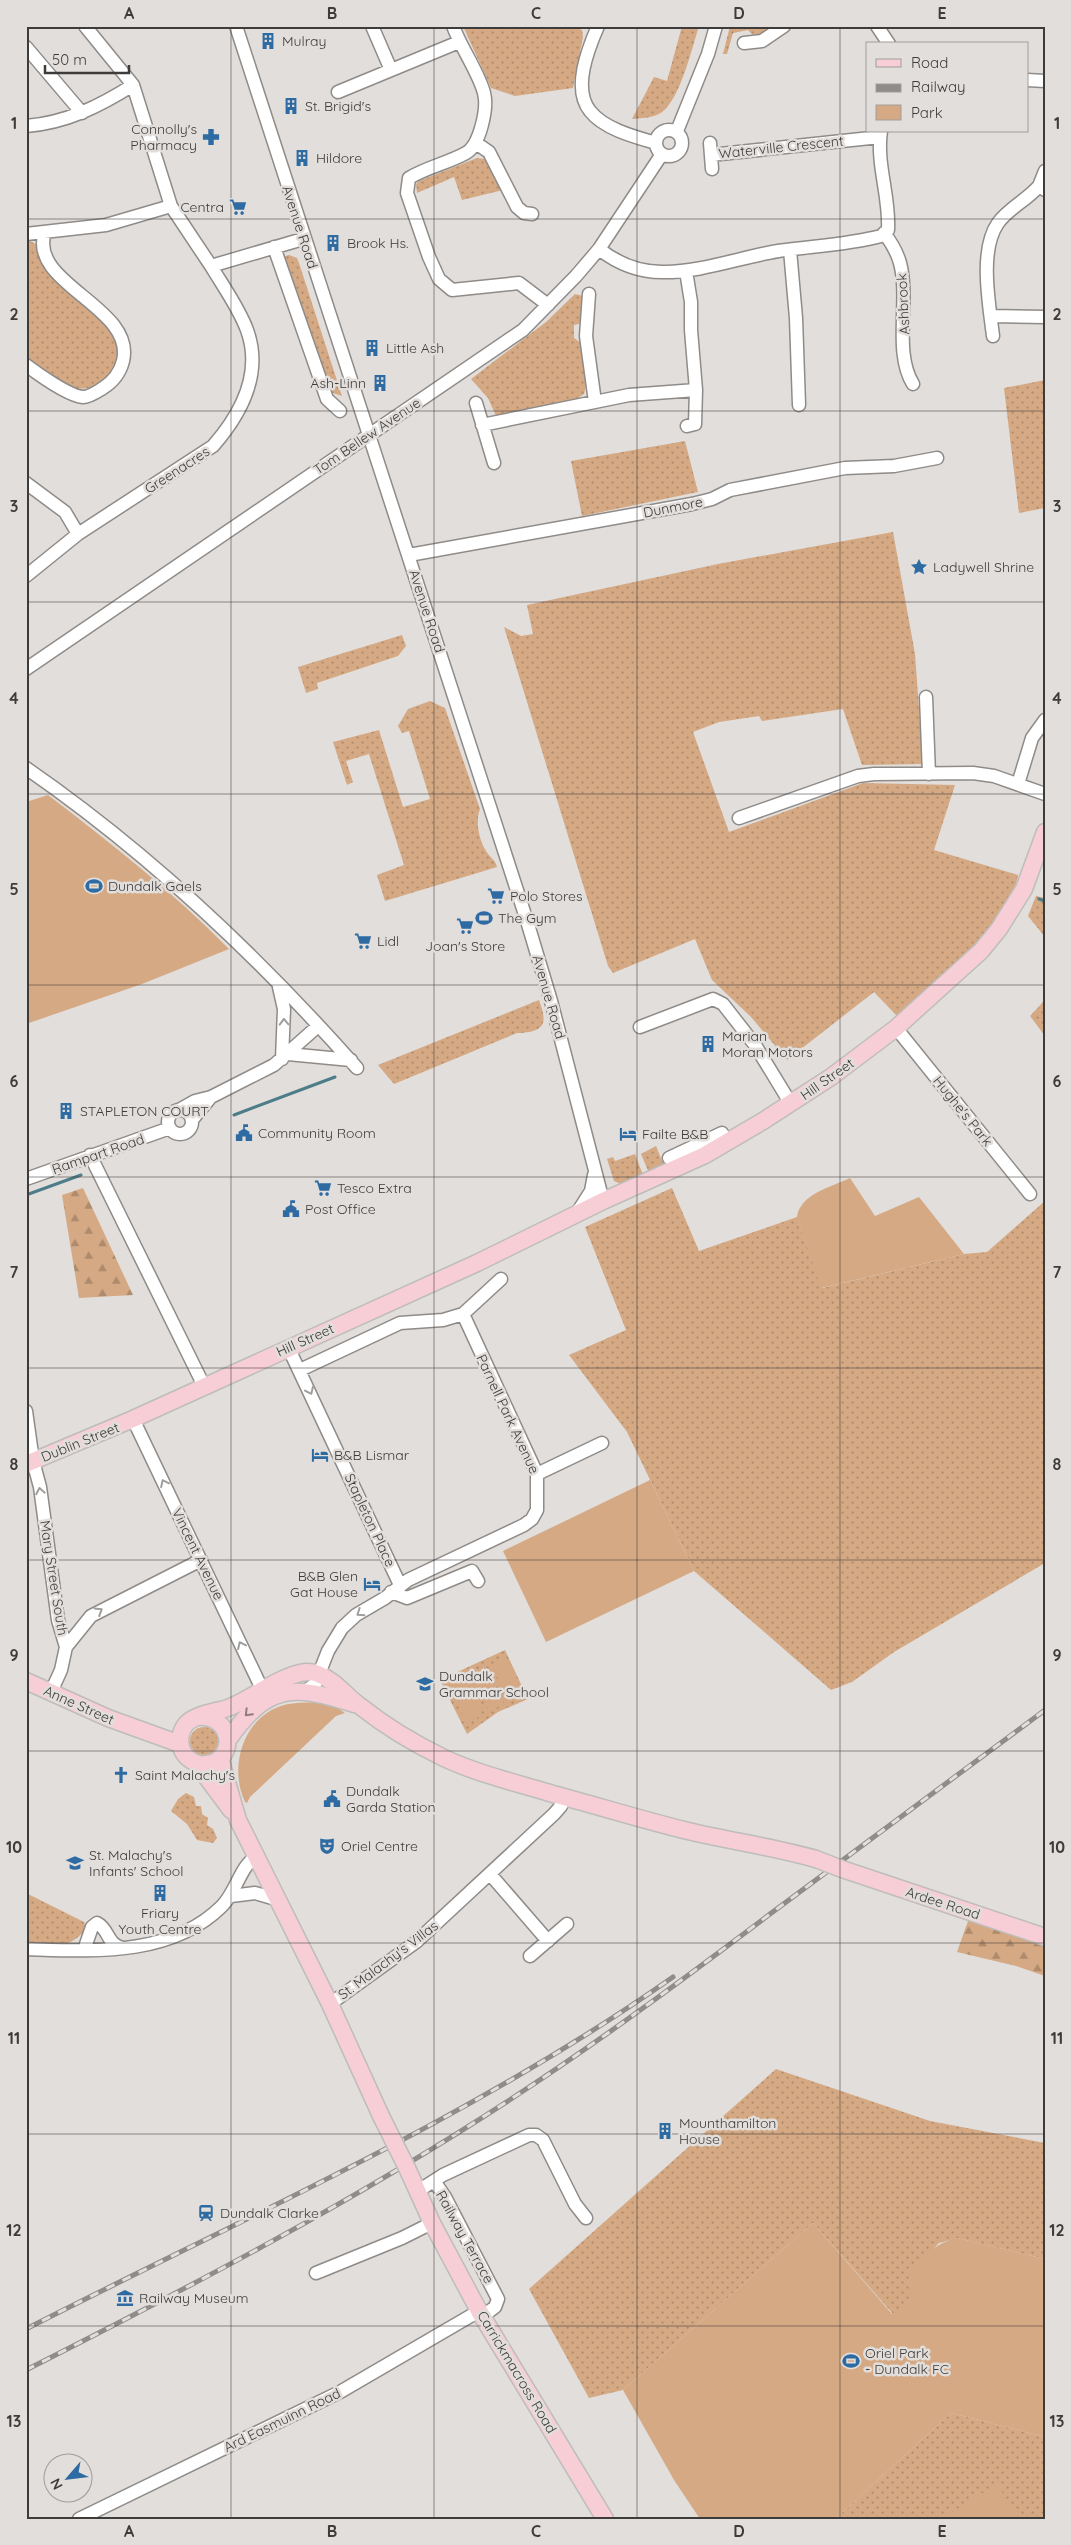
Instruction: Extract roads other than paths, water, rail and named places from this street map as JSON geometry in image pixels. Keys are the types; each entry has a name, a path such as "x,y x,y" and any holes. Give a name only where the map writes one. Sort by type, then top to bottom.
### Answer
{"main road":[{"name":"Hill Street","path":"133,1420 288,1347 477,1263 603,1201 683,1166 727,1143 791,1104 896,1028 959,973 999,929 1026,883 1045,832"},
{"name":"Dublin Street","path":"30,1462 133,1420"},
{"path":"359,1706 342,1689 318,1674 307,1672 293,1675 262,1689 230,1707 192,1720 182,1730 180,1744 185,1756 196,1763 238,1820 280,1900 417,2190"},
{"name":"Anne Street","path":"26,1681 133,1728 180,1744"},
{"path":"196,1763 209,1764 220,1758 224,1753 228,1740 241,1720 261,1702 288,1692 307,1690 359,1706"},
{"name":"Ardee Road","path":"359,1706 444,1758 498,1778 687,1831 778,1848 816,1859 1045,1937"},
{"path":"198,1717 205,1717 218,1722 226,1733 228,1740"},
{"path":"220,1758 238,1820"},
{"name":"Carrickmacross Road","path":"417,2190 432,2223 481,2314 605,2519"}],"street":[{"name":"Greenacres","path":"26,576 78,534 213,446 230,427 243,405 249,385 251,346 247,329 211,266 171,206 133,85 85,26"},
{"name":"Avenue Road","path":"236,26 551,1001 603,1201"},
{"path":"372,26 391,70"},
{"path":"453,26 485,94 480,135 474,147 466,153 421,171 410,178 407,185 407,193 439,279 452,290 519,283 548,305"},
{"path":"596,27 582,75 583,96 590,111 624,132 659,148 671,156 681,149 683,141 677,131 708,54 716,26"},
{"path":"744,42 762,41 784,26"},
{"path":"877,26 888,42"},
{"path":"338,92 459,42"},
{"path":"26,47 82,113"},
{"path":"1028,80 1045,81"},
{"path":"26,126 62,120 82,113 104,103 133,85"},
{"name":"Tom Bellew Avenue","path":"26,669 523,330 599,249 659,148 658,135 665,130 677,131"},
{"name":"Waterville Crescent","path":"712,168 711,149 880,134 879,162 888,216 888,230 884,233"},
{"path":"476,143 490,152 517,207 524,213 532,214"},
{"path":"993,336 987,258 989,237 1000,221 1042,188 1045,171"},
{"path":"26,234 106,225 171,206"},
{"path":"26,365 74,395 84,397 101,390 117,377 125,349 122,336 113,323 50,264 43,249 42,241 45,232"},
{"path":"599,249 616,262 643,270 662,272 686,271 790,250 867,240 881,236 884,233"},
{"name":"Ashbrook","path":"884,233 896,253 902,273 905,366 913,384"},
{"path":"211,266 303,238"},
{"path":"274,247 326,399 340,411"},
{"path":"790,250 796,318 800,405"},
{"path":"686,271 691,302 691,330 696,390 695,424 687,426"},
{"path":"589,294 581,333 595,402"},
{"path":"991,316 1045,317"},
{"path":"482,425 629,395 696,390"},
{"path":"476,403 494,463"},
{"name":"Dunmore","path":"408,555 692,504 712,499 730,490 845,468 894,466 937,458"},
{"path":"26,482 65,512 78,534"},
{"path":"926,697 929,774"},
{"path":"1018,784 1032,738 1045,720"},
{"path":"26,768 64,794 156,866 228,932 354,1064 307,1055 285,1057"},
{"path":"739,818 858,776 973,773 994,776 1045,794"},
{"path":"278,986 284,1009 285,1057"},
{"path":"640,1027 713,999 723,1004 755,1045 791,1104"},
{"path":"211,1097 192,1120 189,1130 183,1134 176,1133 170,1128 169,1117 173,1112 195,1101 211,1097 264,1071 285,1057 318,1026"},
{"name":"Hughe's Park","path":"896,1028 1030,1194"},
{"path":"179,1110 185,1111 192,1120"},
{"name":"Rampart Road","path":"26,1179 170,1128"},
{"path":"669,1158 722,1133 727,1143"},
{"path":"90,1155 189,1352 204,1386"},
{"path":"576,1215 591,1191 595,1170"},
{"path":"300,1370 400,1323 443,1320 463,1314 501,1279"},
{"name":"Parnell Park Avenue","path":"307,1690 315,1684 328,1651 342,1628 356,1615 395,1589 524,1525 532,1519 537,1510 537,1474 463,1314"},
{"name":"Stapleton Place","path":"288,1347 300,1370 395,1589"},
{"name":"Mary Street South","path":"26,1411 30,1462 40,1487 58,1620 66,1647 61,1670 51,1692"},
{"name":"Vincent Avenue","path":"133,1420 262,1689"},
{"path":"537,1474 602,1443"},
{"path":"66,1647 91,1616 200,1560"},
{"path":"395,1589 407,1598 472,1571 478,1581"},
{"name":"St. Malachy's Villas","path":"330,2004 416,1942 554,1814 561,1806 564,1796"},
{"path":"26,1949 132,1949 154,1943 196,1926 222,1907 231,1896 249,1861 256,1856"},
{"path":"490,1874 548,1942"},
{"path":"231,1896 255,1893 280,1900"},
{"path":"84,1950 92,1927 97,1923 100,1924 111,1943 125,1948"},
{"path":"530,1956 568,1924"},
{"path":"417,2190 529,2134 536,2135 543,2140 575,2204 586,2218"},
{"name":"Railway Terrace","path":"434,2181 445,2197 498,2299 495,2307 481,2314"},
{"path":"316,2273 402,2238 432,2223"},
{"name":"Ard Easmuinn Road","path":"79,2519 340,2392 481,2314"}],"waterway":[{"path":"1039,899 1045,901"},
{"path":"234,1115 335,1077"},
{"path":"26,1195 81,1175"}],"railway":[{"path":"26,2370 273,2241 393,2172 511,2099 610,2032 1045,1710"},
{"path":"26,2329 274,2206 437,2121 517,2076 596,2028 673,1977"}],"place":[{"name":"Mulray","path":"268,41"},
{"name":"St. Brigid's","path":"291,106"},
{"name":"Connolly's Pharmacy","path":"211,137"},
{"name":"Hildore","path":"302,158"},
{"name":"Centra","path":"238,207"},
{"name":"Brook Hs.","path":"333,243"},
{"name":"Little Ash","path":"372,348"},
{"name":"Ash-Linn","path":"380,383"},
{"name":"Ladywell Shrine","path":"919,567"},
{"name":"Dundalk Gaels","path":"94,886"},
{"name":"Polo Stores","path":"496,896"},
{"name":"The Gym","path":"484,918"},
{"name":"Joan's Store","path":"465,926"},
{"name":"Lidl","path":"363,941"},
{"name":"Marian Moran Motors","path":"708,1044"},
{"name":"STAPLETON COURT","path":"66,1111"},
{"name":"Community Room","path":"244,1133"},
{"name":"Failte B&B","path":"628,1134"},
{"name":"Tesco Extra","path":"323,1188"},
{"name":"Post Office","path":"291,1209"},
{"name":"B&B Lismar","path":"320,1455"},
{"name":"B&B Glen Gat House","path":"372,1584"},
{"name":"Dundalk Grammar School","path":"425,1684"},
{"name":"Saint Malachy's","path":"121,1775"},
{"name":"Dundalk Garda Station","path":"332,1799"},
{"name":"Oriel Centre","path":"327,1846"},
{"name":"St. Malachy's Infants' School","path":"75,1863"},
{"name":"Friary Youth Centre","path":"160,1893"},
{"name":"Mounthamilton House","path":"665,2131"},
{"name":"Dundalk Clarke","path":"206,2213"},
{"name":"Railway Museum","path":"125,2298"},
{"name":"Oriel Park - Dundalk FC","path":"851,2361"}]}
